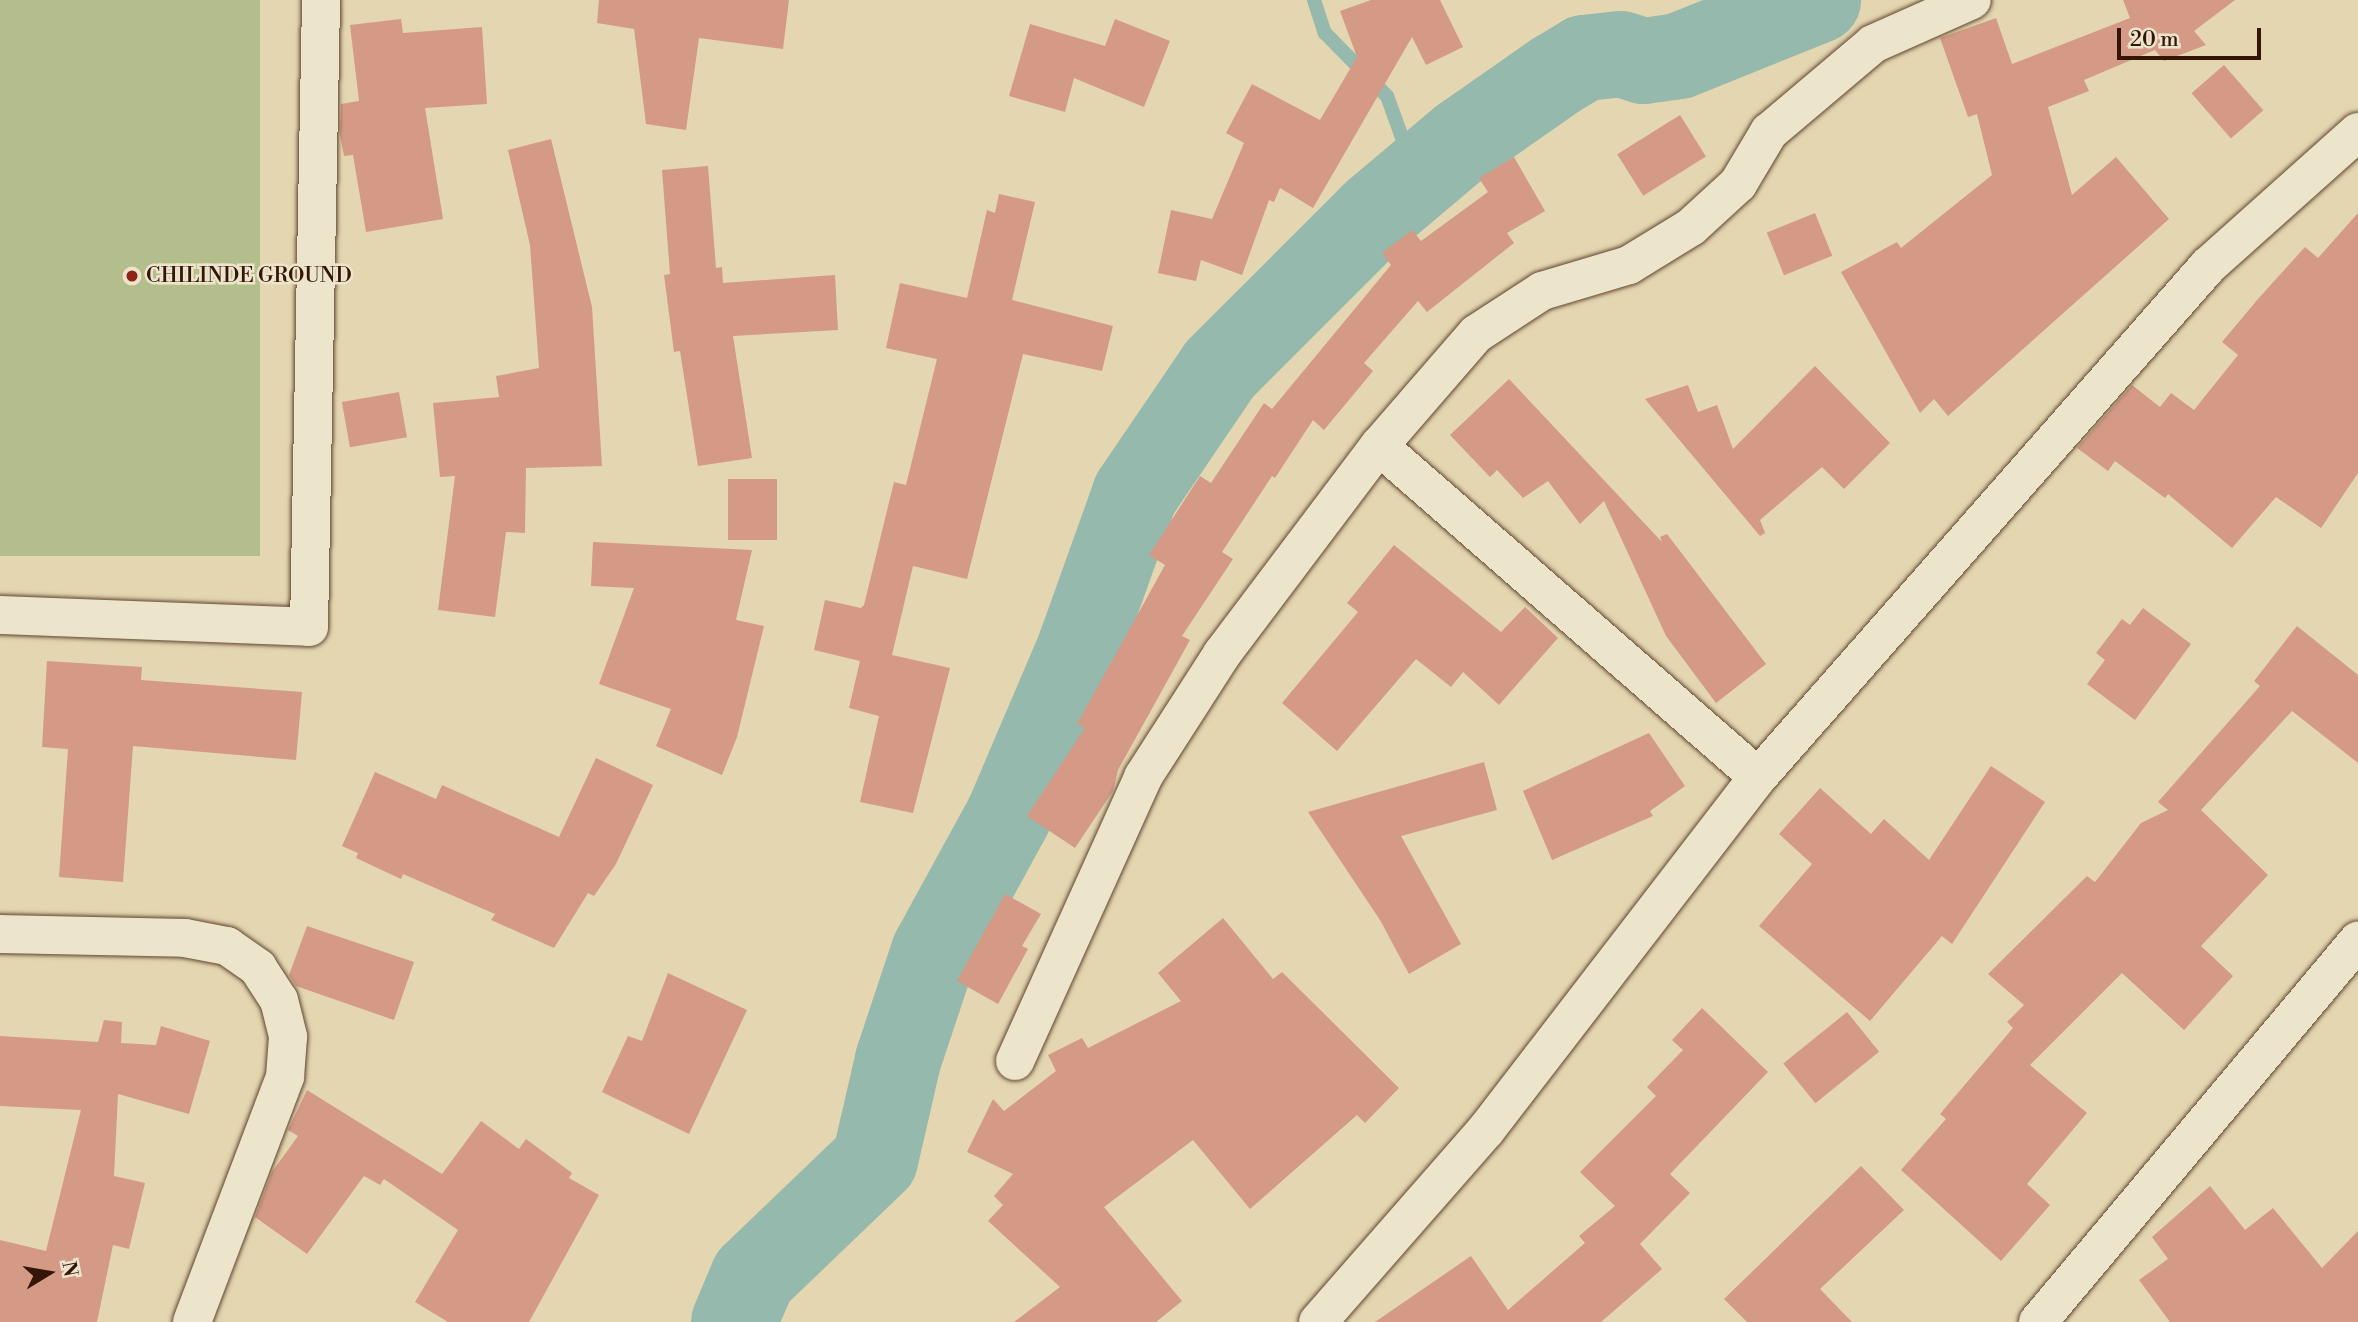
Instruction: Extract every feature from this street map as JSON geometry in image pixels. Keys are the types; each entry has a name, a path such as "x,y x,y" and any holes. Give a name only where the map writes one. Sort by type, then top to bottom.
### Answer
{"street":[{"path":"0,615 309,627 321,0"},
{"path":"1015,1061 1143,777 1222,654 1380,446 1476,334 1542,291 1629,265 1691,227 1738,184 1769,132 1873,44 1972,0"},
{"path":"1318,1322 1486,1130 1758,777 2208,266 2358,132"},
{"path":"1380,446 1758,777"},
{"path":"0,934 185,938 227,946 258,968 279,1000 288,1037 285,1077 192,1322"},
{"path":"2038,1322 2358,941"}],"green space":[{"name":"CHILINDE GROUND","path":"0,0 260,0 260,556 0,556"}],"building":[{"path":"599,0 789,0 783,49 699,38 686,130 646,124 634,29 597,23"},
{"path":"1371,0 1440,0 1463,47 1426,65 1412,37 1313,208 1280,188 1274,202 1269,200 1242,275 1201,260 1196,281 1158,273 1171,210 1212,219 1244,143 1226,133 1252,84 1320,120 1357,57 1340,11"},
{"path":"2123,0 2235,0 2194,31 2206,45 2164,61 2155,50 2084,80 2089,91 2048,107 2072,195 2116,157 2169,219 1948,416 1934,399 1920,413 1841,272 1897,242 1901,248 1992,175 1977,114 1968,117 1940,38 1996,18 2012,64 2130,18"},
{"path":"401,19 403,33 482,27 487,104 425,108 443,219 366,232 353,155 344,156 340,135 341,104 359,101 350,25"},
{"path":"1115,19 1170,41 1144,107 1074,78 1065,112 1009,96 1030,24 1105,46"},
{"path":"2224,65 2263,110 2231,138 2192,93"},
{"path":"1680,115 1706,157 1643,196 1617,154"},
{"path":"551,139 592,307 602,466 526,468 525,533 506,532 495,617 438,610 455,476 440,477 433,403 499,397 496,376 539,368 530,245 508,150"},
{"path":"1514,157 1545,211 1507,233 1514,243 1427,312 1418,301 1364,363 1373,371 1324,430 1313,420 1222,552 1233,559 1182,636 1190,640 1118,770 1113,791 1075,848 1027,816 1085,728 1077,724 1165,565 1149,555 1200,476 1211,483 1264,403 1272,409 1391,265 1382,253 1412,230 1421,241 1488,192 1479,178"},
{"path":"708,166 716,268 722,267 723,283 835,275 838,330 733,336 752,458 698,466 680,351 674,352 664,275 670,274 662,170"},
{"path":"999,194 1035,202 1012,300 1113,326 1102,371 1023,354 967,579 913,566 892,655 950,668 913,813 860,802 879,716 849,708 860,661 814,650 825,600 861,608 864,605 894,482 906,485 937,359 886,348 900,283 967,298 987,210 995,213"},
{"path":"1815,213 1832,256 1784,275 1767,232"},
{"path":"2358,213 2358,473 2321,528 2276,497 2232,548 2168,494 2165,498 2115,461 2108,471 2077,448 2132,385 2160,407 2171,393 2194,410 2238,355 2222,342 2305,247 2318,258"},
{"path":"1815,366 1890,443 1844,489 1822,467 1760,520 1765,533 1760,536 1645,399 1688,385 1698,412 1717,405 1733,449"},
{"path":"1509,379 1662,542 1660,537 1667,534 1766,664 1716,703 1666,636 1604,501 1580,524 1548,481 1523,498 1497,470 1490,477 1450,435"},
{"path":"399,392 407,437 350,447 342,402"},
{"path":"728,479 777,479 777,540 728,540"},
{"path":"593,542 752,550 736,620 764,626 737,737 722,775 656,746 671,709 599,684 634,588 591,586"},
{"path":"1394,545 1501,632 1525,607 1558,638 1499,705 1463,672 1451,687 1416,659 1337,751 1282,703 1358,612 1347,603"},
{"path":"2143,608 2191,644 2135,720 2087,684 2105,660 2096,653 2122,619 2130,625"},
{"path":"2297,626 2358,675 2358,763 2292,711 2201,810 2268,875 2201,946 2233,976 2184,1030 2122,973 2030,1065 2087,1113 2027,1184 2050,1205 2001,1261 1901,1170 1946,1119 1940,1114 2013,1028 2007,1022 2024,1005 1988,974 2087,876 2095,882 2141,823 2168,810 2158,802 2260,686 2254,681"},
{"path":"47,661 142,667 141,680 302,692 296,760 133,746 123,882 59,877 68,749 42,747"},
{"path":"1649,733 1685,786 1650,811 1653,816 1552,860 1523,791"},
{"path":"596,758 653,785 616,864 594,896 588,893 554,948 491,920 495,914 403,874 401,879 356,858 358,853 342,846 375,772 436,799 442,785 559,837"},
{"path":"1484,762 1497,810 1401,836 1461,944 1409,974 1380,920 1308,812"},
{"path":"1991,766 2045,802 1952,944 1942,936 1870,1021 1759,926 1812,864 1779,834 1820,788 1871,834 1884,819 1929,860"},
{"path":"1005,894 1041,914 1022,946 1028,949 998,1004 957,981"},
{"path":"1223,918 1273,979 1282,972 1399,1088 1365,1123 1357,1115 1250,1209 1193,1140 1104,1207 1182,1301 1156,1322 1014,1322 1060,1287 988,1221 1003,1205 994,1196 1013,1174 967,1152 993,1099 1004,1111 1056,1071 1048,1055 1082,1038 1088,1048 1181,1001 1158,973"},
{"path":"307,926 414,962 394,1020 296,986 289,975"},
{"path":"668,973 747,1010 689,1134 602,1092 628,1036 642,1041"},
{"path":"1702,1008 1768,1072 1670,1174 1690,1193 1640,1244 1662,1269 1601,1322 1375,1322 1471,1256 1508,1310 1585,1243 1579,1236 1615,1206 1580,1172 1656,1096 1647,1087 1683,1050 1672,1040"},
{"path":"1847,1012 1879,1052 1815,1103 1783,1064"},
{"path":"104,1020 122,1022 121,1043 156,1045 161,1026 210,1041 189,1114 118,1094 114,1176 145,1183 129,1249 113,1245 97,1322 0,1322 0,1240 46,1251 81,1110 0,1106 0,1036 98,1042"},
{"path":"307,1090 442,1174 481,1121 519,1149 526,1139 572,1173 569,1178 599,1195 529,1322 448,1322 415,1302 458,1230 384,1179 380,1185 364,1176 307,1254 255,1217 272,1172 298,1136 288,1130"},
{"path":"1861,1166 1904,1210 1820,1289 1852,1322 1747,1322 1724,1299"},
{"path":"2210,1186 2245,1230 2273,1208 2322,1268 2358,1231 2358,1322 2170,1322 2139,1280 2168,1259 2152,1237"}],"waterway":[{"path":"1314,0 1325,33 1387,96 1417,179"},
{"path":"734,1322 753,1277 875,1160 898,1060 934,952 1008,817 1080,648 1135,494 1220,369 1375,214 1463,140 1556,75 1584,58 1621,54 1644,61 1679,56 1818,0"}],"place":[{"name":"CHILINDE GROUND","path":"132,276"}]}
